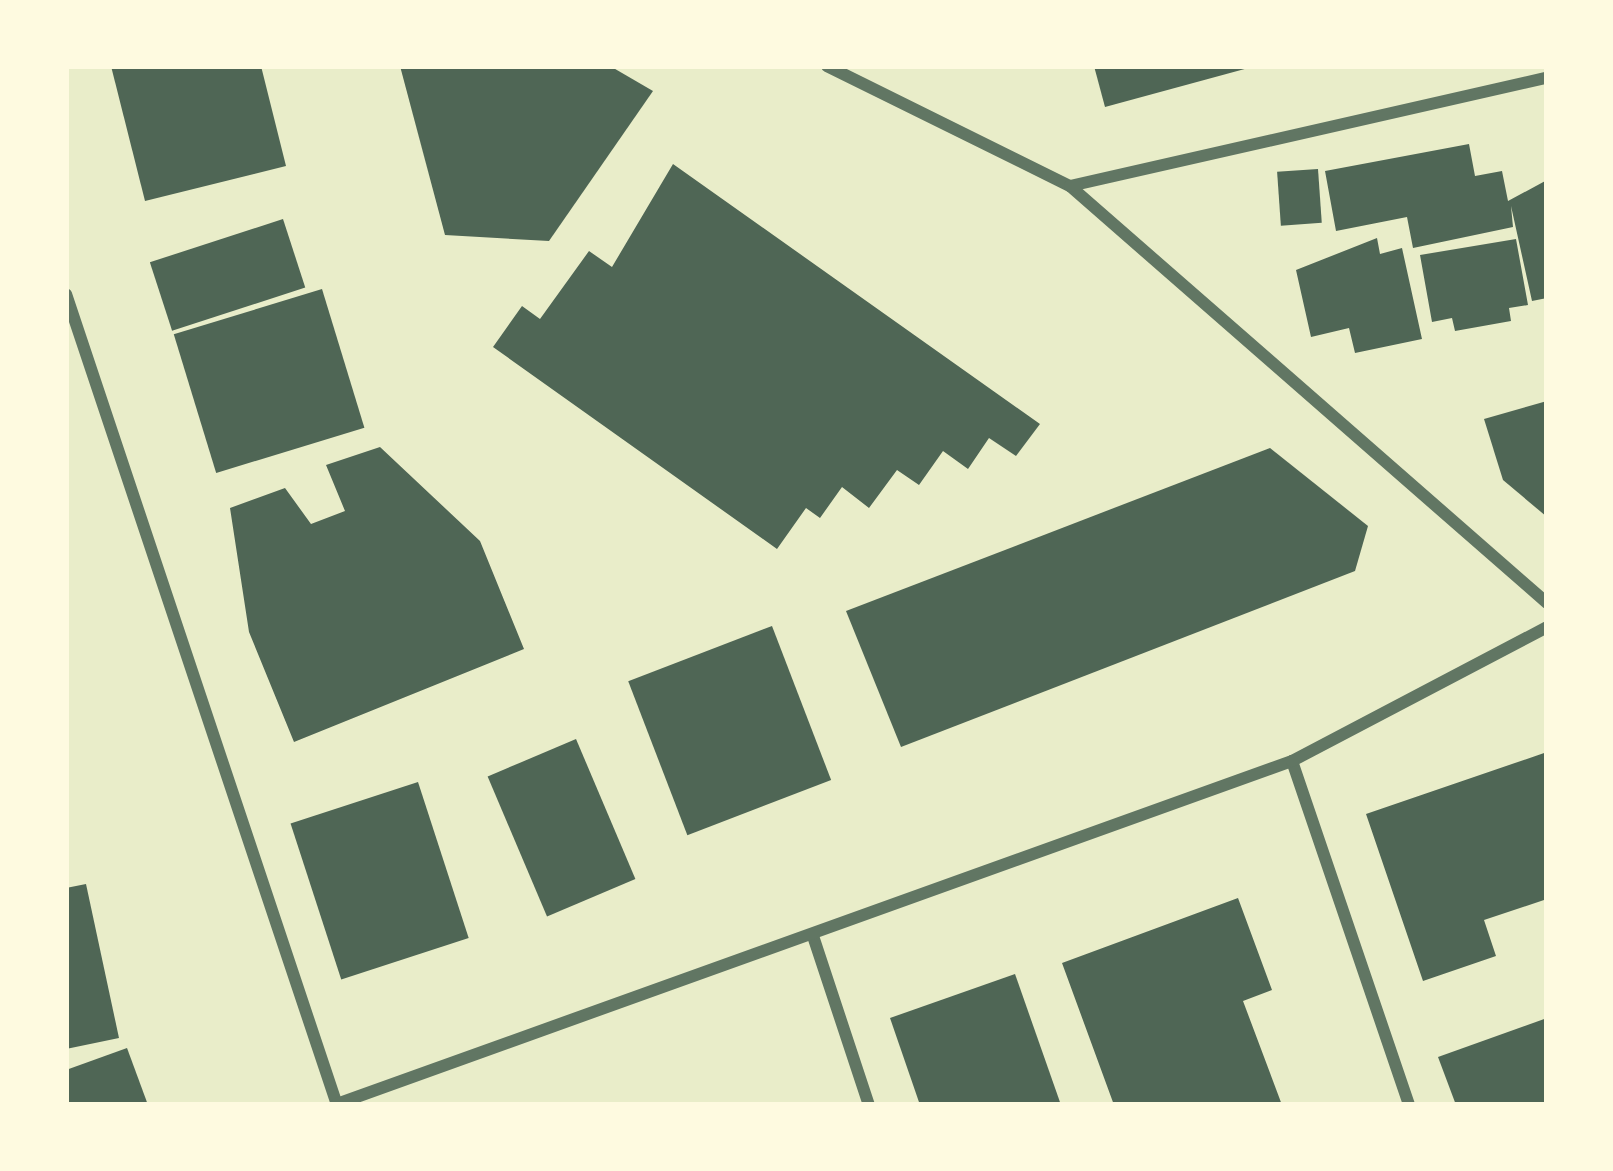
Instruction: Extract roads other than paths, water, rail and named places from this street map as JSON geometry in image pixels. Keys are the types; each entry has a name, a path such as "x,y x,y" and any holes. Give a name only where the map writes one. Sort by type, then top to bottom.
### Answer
{"street":[{"path":"827,66 1070,187 1547,603"},
{"path":"1070,187 1547,78"},
{"path":"66,294 337,1104 814,939 1292,760 1547,627"},
{"path":"1292,760 1409,1105"},
{"path":"814,939 868,1105"}]}
